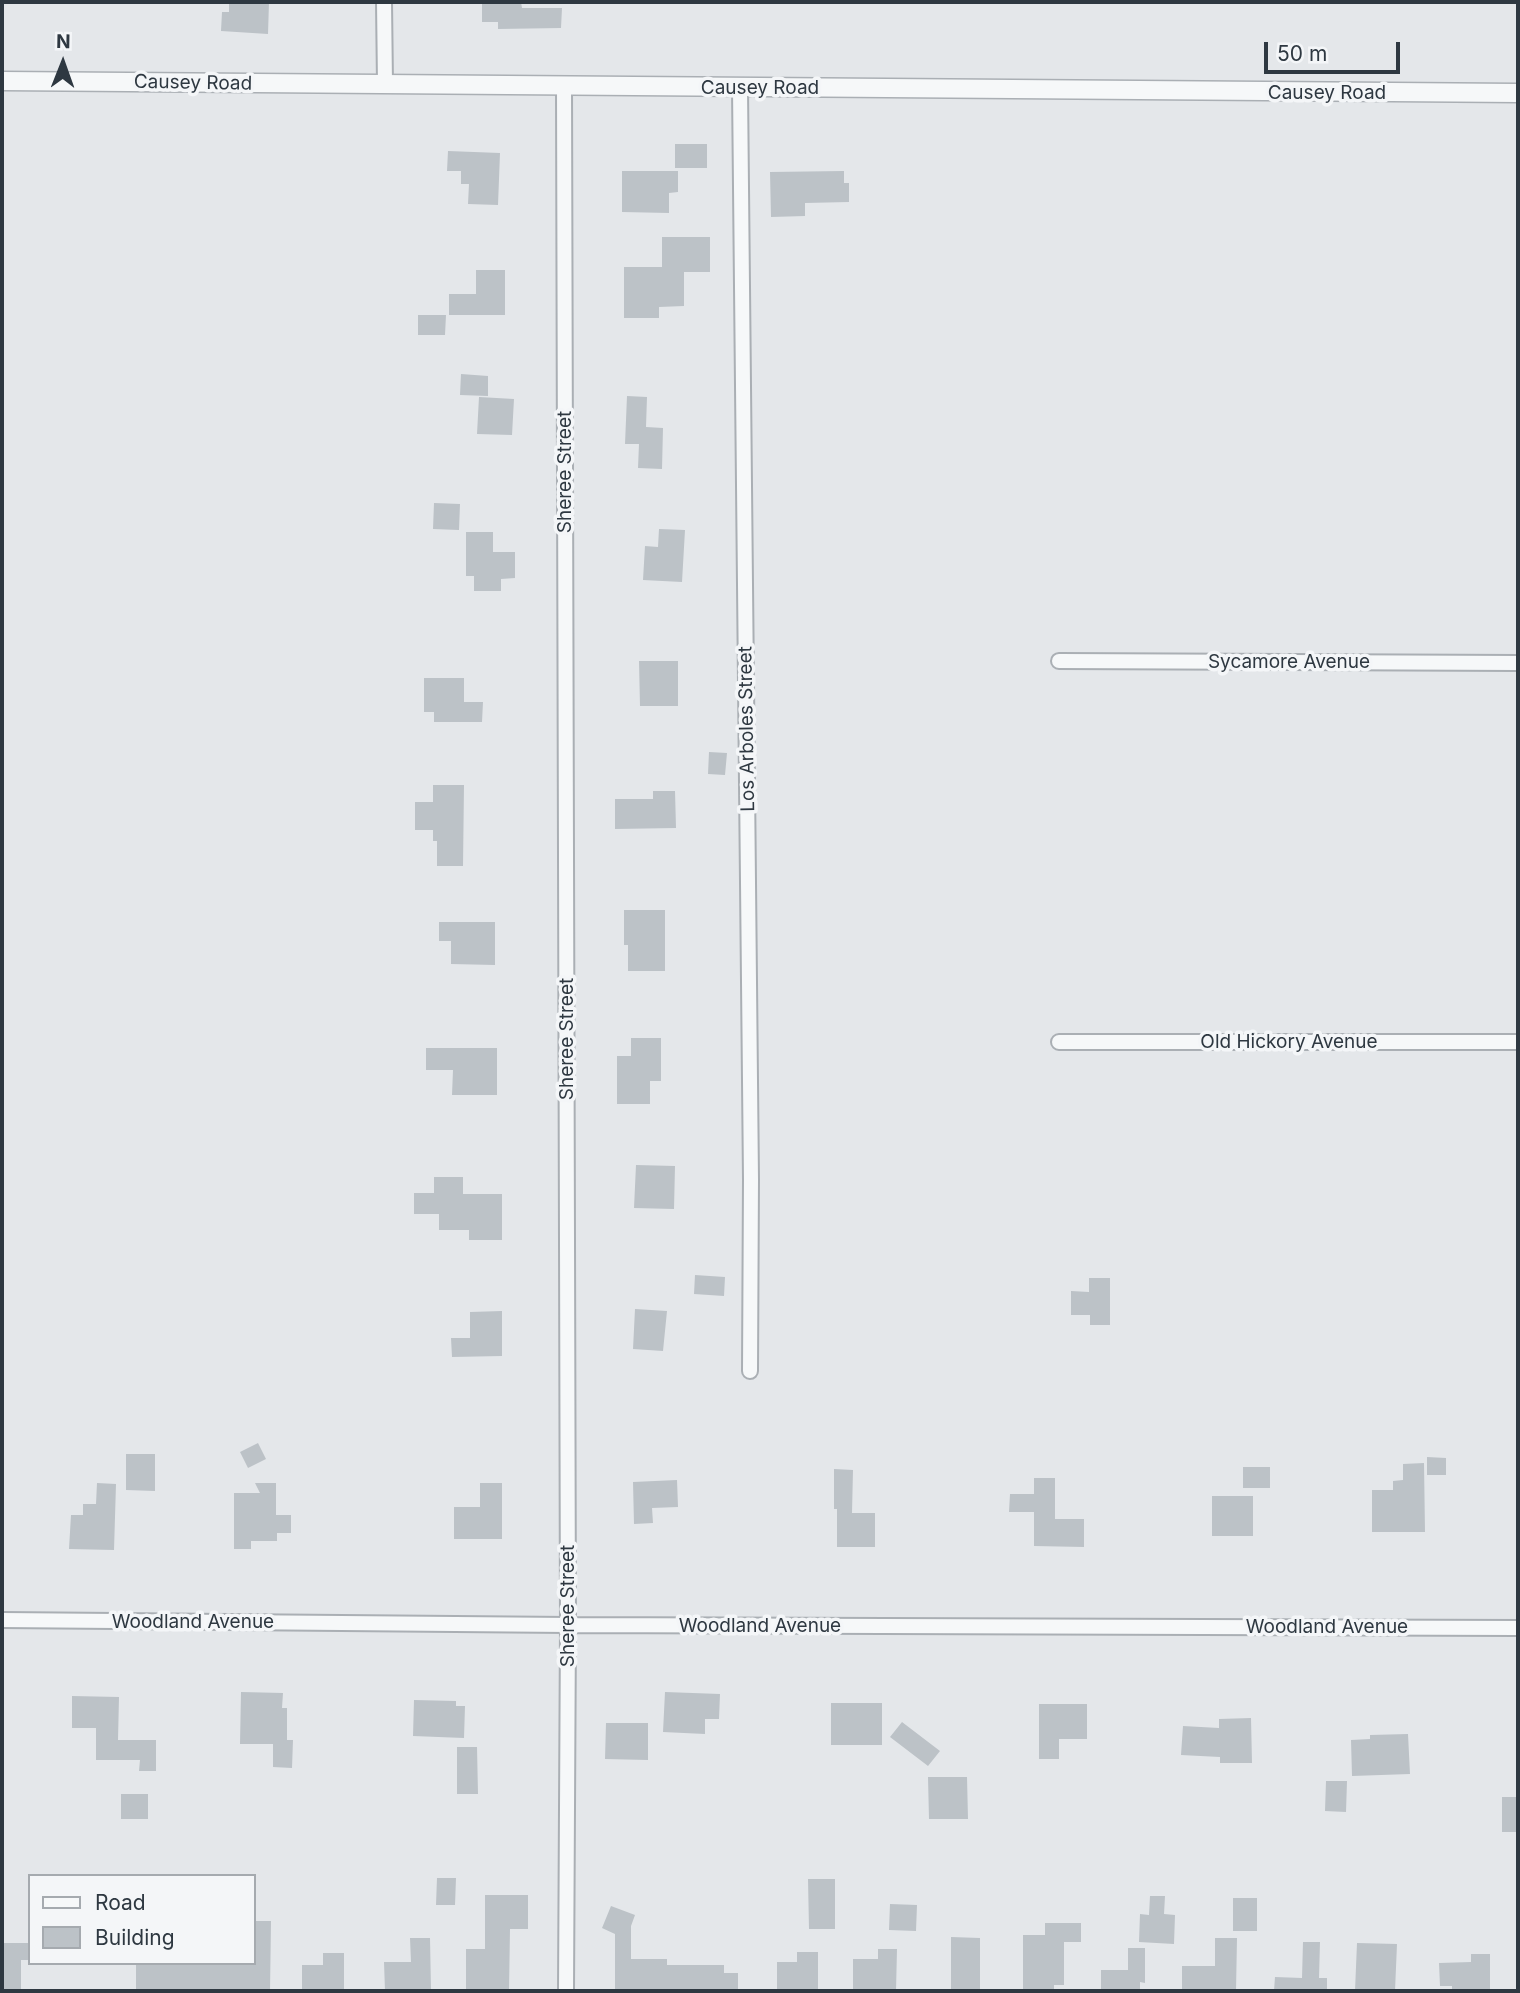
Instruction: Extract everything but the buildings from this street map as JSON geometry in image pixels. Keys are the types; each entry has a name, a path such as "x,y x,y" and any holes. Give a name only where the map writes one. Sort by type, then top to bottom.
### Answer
{"street":[{"path":"384,2 384,84"},
{"name":"Causey Road","path":"2,81 1518,93"},
{"name":"Sheree Street","path":"564,86 568,1625 566,1991"},
{"name":"Los Arboles Street","path":"740,88 751,1166 750,1371"},
{"name":"Sycamore Avenue","path":"1059,661 1518,663"},
{"name":"Old Hickory Avenue","path":"1059,1042 1518,1042"},
{"name":"Woodland Avenue","path":"2,1620 1518,1628"}]}
